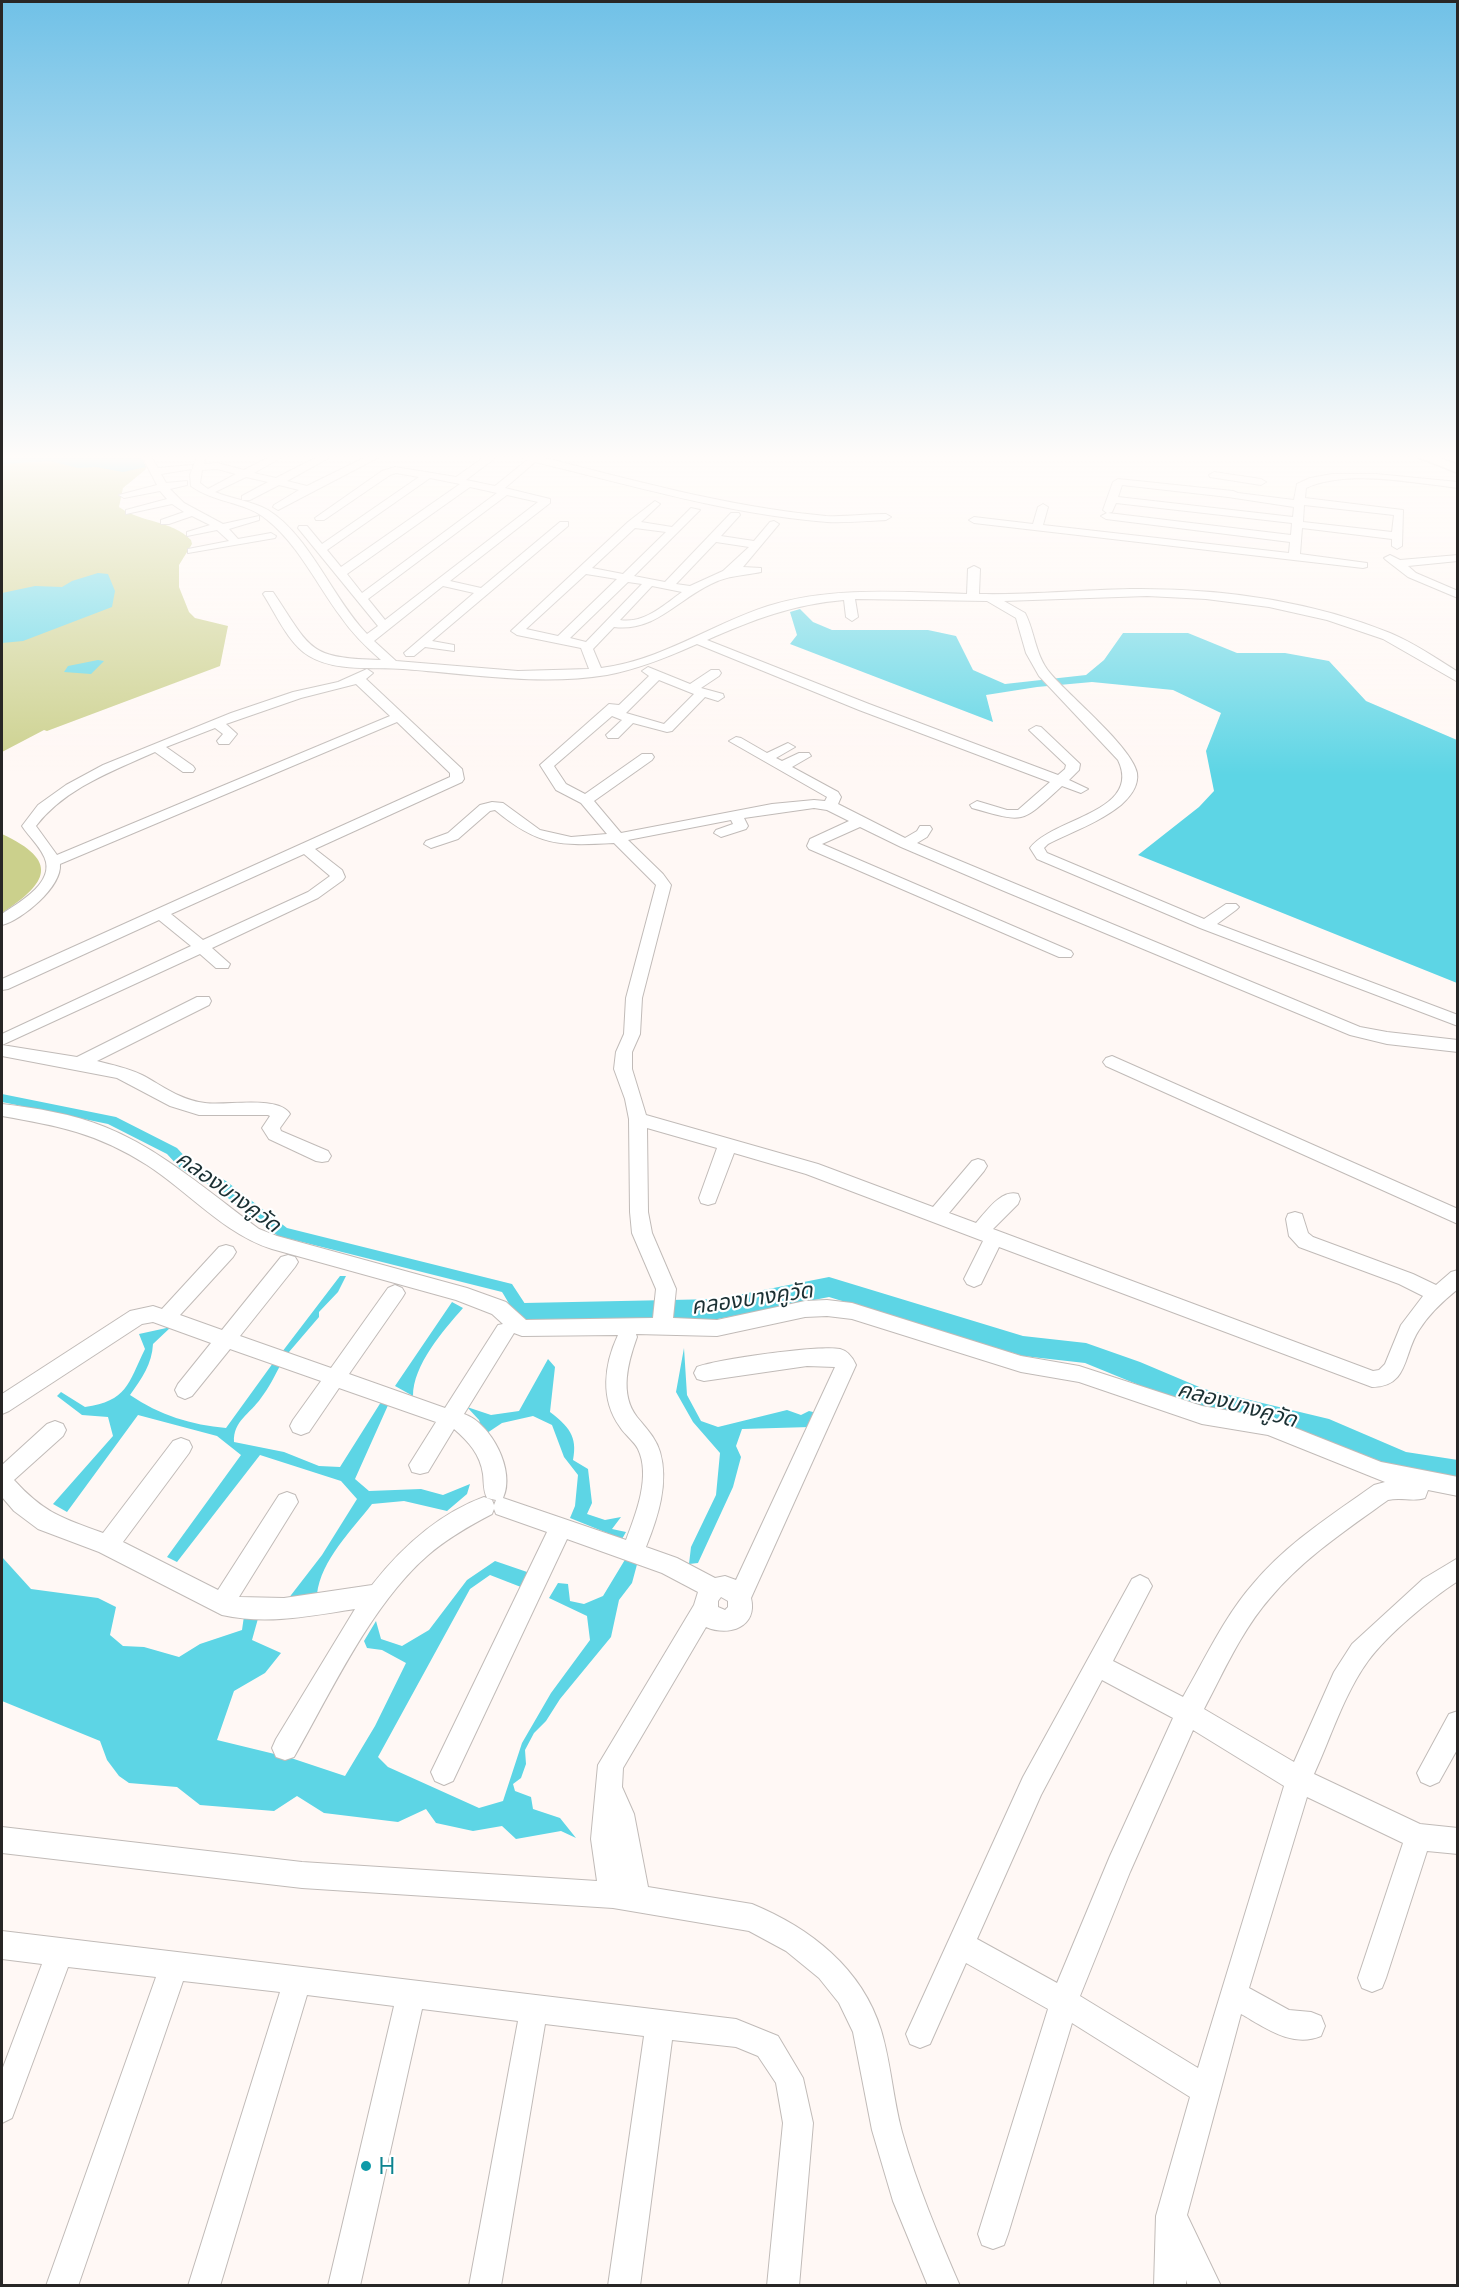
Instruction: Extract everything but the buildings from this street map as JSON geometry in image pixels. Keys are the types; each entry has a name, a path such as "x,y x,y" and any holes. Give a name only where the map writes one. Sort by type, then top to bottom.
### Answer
{"street":[{"path":"306,562 386,664"},
{"path":"329,562 361,599 386,623"},
{"path":"339,574 356,562"},
{"path":"361,599 409,562"},
{"path":"365,638 467,562"},
{"path":"410,653 520,562"},
{"path":"593,562 517,632 560,641 588,651 596,672"},
{"path":"560,641 640,562"},
{"path":"668,585 690,562"},
{"path":"732,571 741,562"},
{"path":"1334,562 1362,565"},
{"path":"1394,562 1434,586 1458,595"},
{"path":"973,597 974,569"},
{"path":"584,570 692,590"},
{"path":"612,623 627,626 645,621 667,609 704,582 732,571 757,570"},
{"path":"440,582 484,592"},
{"path":"588,651 650,582"},
{"path":"1434,586 1458,583"},
{"path":"269,594 298,638 314,654 386,664 562,674 596,672 633,665 774,608 819,598 849,596 1038,598 1146,592 1210,596 1260,603 1325,617 1373,631 1404,644 1458,678"},
{"path":"849,596 852,617"},
{"path":"989,598 1021,616 1032,653 1043,673 1124,758 1131,772 1129,788 1116,803 1043,841 1037,848 1042,856 1205,925 1458,1021"},
{"path":"1021,616 1038,598"},
{"path":"697,640 864,707 1081,789"},
{"path":"423,643 450,648"},
{"path":"2,920 41,891 54,871 53,862 29,826 39,809 81,781 217,723 301,693 358,679 386,664"},
{"path":"633,665 718,697"},
{"path":"658,674 616,713 630,719 667,728 697,690 716,673"},
{"path":"2,985 457,779 457,772 358,679"},
{"path":"614,707 547,765 561,787 586,800 614,839 658,877 664,885 634,998 632,1035 624,1058 623,1069 634,1099 638,1119 639,1212 642,1233 666,1289 662,1322"},
{"path":"53,862 398,717"},
{"path":"614,735 630,719"},
{"path":"217,723 230,734 224,741"},
{"path":"977,805 1014,816 1025,812 1072,770 1073,765 1036,730"},
{"path":"736,741 833,795 830,806"},
{"path":"158,747 188,768"},
{"path":"766,758 788,747"},
{"path":"782,766 804,756"},
{"path":"586,800 647,757"},
{"path":"431,844 453,836 485,808 492,806 498,806 535,833 571,841 614,839 772,808 814,804 830,806 906,844 1356,1031 1387,1038 1458,1046"},
{"path":"720,833 741,826 736,816"},
{"path":"861,821 815,842 814,846 1065,954"},
{"path":"906,844 922,834 925,829"},
{"path":"2,1040 314,895 334,883 338,877 337,873 305,848"},
{"path":"1205,925 1231,907"},
{"path":"159,912 222,964"},
{"path":"78,1064 203,1001"},
{"path":"2,1051 78,1064 131,1077 175,1102 196,1108 210,1111 271,1109 281,1114 272,1128 275,1135 322,1156"},
{"path":"1112,1062 1458,1217"},
{"path":"2,1110 47,1117 99,1131 154,1161 252,1234 272,1242 460,1293 499,1308 522,1328 662,1322 717,1328 805,1309 827,1308 852,1311 1021,1364 1078,1374 1202,1416 1234,1419 1270,1427 1389,1474 1458,1487"},
{"path":"638,1119 812,1169 1372,1379 1381,1379 1390,1373 1395,1366 1403,1339 1414,1320 1437,1294 1458,1277"},
{"path":"708,1198 727,1146"},
{"path":"937,1215 978,1166"},
{"path":"975,1279 987,1234 1011,1199"},
{"path":"1295,1219 1299,1236 1306,1242 1395,1275 1437,1294"},
{"path":"165,1319 226,1252"},
{"path":"185,1389 288,1262"},
{"path":"301,1426 395,1293"},
{"path":"2,1405 137,1317 153,1314 461,1422 476,1434 494,1465 494,1502"},
{"path":"420,1465 505,1331"},
{"path":"627,1337 619,1358 617,1398 624,1418 648,1447 653,1469 653,1489 637,1542"},
{"path":"285,1748 366,1613 411,1556 438,1533 494,1502 561,1527 637,1542 710,1598 712,1617 723,1621 735,1617 741,1607 740,1596 846,1365 839,1357 807,1358 704,1373"},
{"path":"55,1430 2,1480 22,1504 46,1522 107,1545 232,1607 284,1609 380,1594"},
{"path":"107,1545 181,1447"},
{"path":"993,2234 1064,2002 1119,1865 1188,1713 1234,1629 1261,1591 1299,1553 1382,1492 1400,1488 1458,1498"},
{"path":"232,1607 287,1502"},
{"path":"444,1772 561,1527"},
{"path":"1170,2286 1171,2216 1233,1994 1299,1780 1343,1680 1360,1652 1393,1618 1431,1586 1458,1568"},
{"path":"920,2034 1032,1786 1140,1586"},
{"path":"625,1897 621,1814 609,1789 611,1765 710,1598"},
{"path":"1097,1665 1188,1713 1299,1780 1418,1837 1458,1841"},
{"path":"1430,1773 1458,1723"},
{"path":"1372,1978 1418,1837"},
{"path":"2,1840 302,1875 625,1897 752,1918 796,1941 829,1968 849,1993 867,2030 887,2130 908,2201 944,2286"},
{"path":"2,1945 736,2033 768,2046 789,2078 798,2123 783,2286"},
{"path":"960,1945 1064,2002 1206,2090"},
{"path":"2,2108 60,1952"},
{"path":"62,2286 174,1966"},
{"path":"204,2286 297,1981"},
{"path":"344,2286 411,1994"},
{"path":"1233,1994 1286,2024 1311,2026"},
{"path":"485,2286 534,2009"},
{"path":"624,2286 660,2024"},
{"path":"1171,2216 1204,2286"}],"green space":[{"path":"2,562 181,562 179,587 189,612 195,618 228,626 220,666 47,731 44,730 2,752"},
{"path":"2,834 21,844 33,854 40,863 41,872 38,882 30,892 2,913"}],"water":[{"path":"98,573 108,574 115,591 112,607 23,641 2,643 2,593 35,586 62,587 72,581"},
{"path":"800,609 813,622 832,630 928,630 956,636 973,670 1005,684 1086,675 1104,660 1123,633 1188,633 1237,653 1285,653 1329,661 1366,701 1457,740 1457,983 1138,855 1199,807 1214,791 1206,751 1221,713 1173,690 1092,682 986,695 993,722 790,644 797,635 790,612"},
{"path":"98,660 104,661 91,674 64,672 68,666"},
{"path":"340,1276 346,1276 338,1292 319,1312 319,1317 289,1352 282,1352"},
{"path":"452,1302 463,1308 430,1349 418,1372 413,1396 395,1386"},
{"path":"171,1327 153,1344 148,1364 130,1395 152,1408 188,1422 226,1428 273,1363 281,1364 257,1404 239,1423 234,1442 284,1452 319,1466 340,1467 381,1402 389,1403 355,1479 369,1491 421,1489 443,1495 470,1484 467,1494 447,1511 404,1501 372,1504 331,1557 324,1569 317,1594 259,1615 252,1640 281,1653 265,1673 234,1691 217,1740 291,1758 345,1776 375,1726 406,1663 382,1650 367,1648 364,1641 376,1621 381,1639 402,1646 429,1630 467,1580 495,1561 530,1573 526,1589 490,1575 470,1589 378,1757 388,1767 479,1808 503,1801 522,1743 551,1693 590,1640 587,1616 549,1598 558,1583 568,1584 570,1601 584,1604 603,1596 629,1553 639,1557 632,1583 619,1600 611,1637 560,1699 546,1721 534,1733 525,1750 526,1764 521,1778 513,1784 515,1791 531,1797 533,1809 560,1818 576,1838 561,1831 516,1839 502,1826 473,1831 436,1823 426,1809 398,1822 324,1813 297,1796 274,1811 200,1805 177,1787 129,1783 119,1776 107,1760 100,1741 2,1701 2,1557 31,1589 98,1598 116,1607 110,1635 123,1646 144,1647 179,1657 200,1644 242,1630 244,1616 288,1599 322,1555 357,1499 341,1481 260,1455 177,1562 167,1557 241,1455 217,1436 138,1415 67,1512 53,1504 113,1436 108,1417 82,1415 57,1396 61,1392 85,1407 110,1400 118,1395 130,1381 145,1349 139,1334"},
{"path":"684,1348 687,1395 701,1421 718,1427 787,1410 801,1415 809,1411 817,1413 810,1427 742,1429 736,1446 741,1457 733,1487 698,1563 689,1564 691,1547 716,1495 720,1453 693,1422 676,1392"},
{"path":"548,1359 555,1367 550,1412 567,1427 573,1438 573,1460 588,1469 592,1503 587,1514 605,1520 621,1517 612,1529 626,1532 622,1539 570,1518 575,1506 578,1475 564,1457 552,1425 533,1416 502,1423 484,1435 479,1420 467,1407 491,1415 519,1411"}],"waterway":[{"name":"คลองบางคูวัด","path":"2,1098 111,1120 172,1151 185,1165 221,1185 283,1232 507,1288 524,1313"},
{"name":"คลองบางคูวัด","path":"524,1313 718,1309 829,1287 1023,1346 1086,1353 1131,1369 1200,1399 1329,1430 1403,1463 1458,1472"}],"place":[{"name":"H","path":"366,2166"}]}
